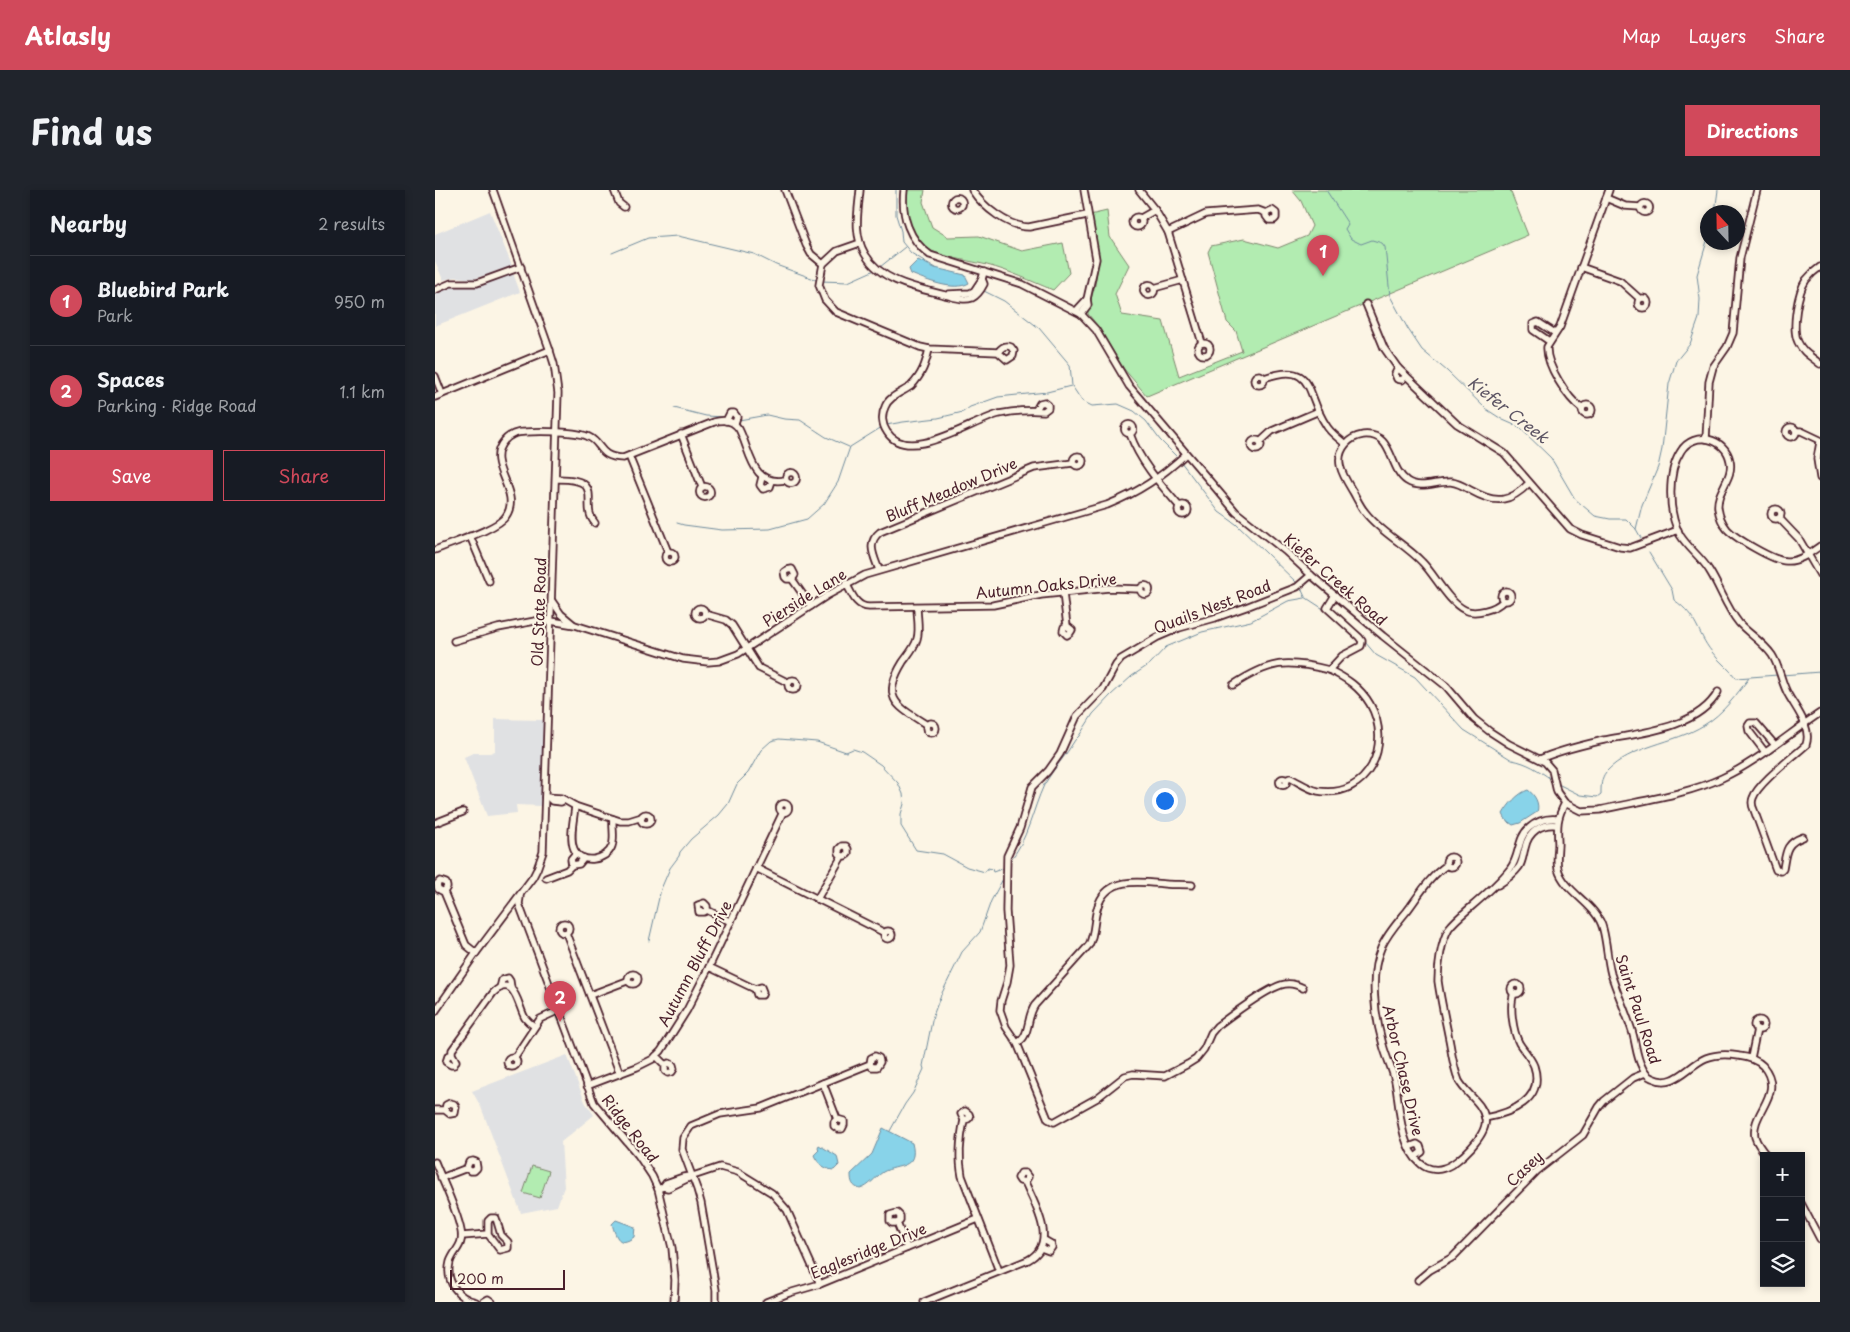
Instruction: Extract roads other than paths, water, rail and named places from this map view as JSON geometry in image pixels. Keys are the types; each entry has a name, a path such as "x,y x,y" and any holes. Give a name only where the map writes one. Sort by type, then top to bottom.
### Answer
{"street":[{"name":"Old State Road","path":"435,1012 533,877 541,861 547,798 557,380 550,350 493,190"},
{"path":"614,190 619,203 624,207"},
{"path":"785,190 806,245 811,254 823,264"},
{"path":"860,190 856,225 860,243 870,261 891,278 916,288 962,299 971,298 980,292 984,284 982,278 984,272"},
{"name":"Kiefer Creek Road","path":"904,190 905,219 913,238 921,248 930,255 1022,284 1078,313 1096,330 1129,386 1235,512 1285,551 1311,575 1447,686 1475,719 1489,731 1509,744 1541,759"},
{"path":"1078,313 1087,299 1096,259 1083,190"},
{"path":"1139,190 1169,232 1202,343"},
{"path":"1582,409 1563,388 1550,363 1547,352 1549,341 1560,327 1609,190"},
{"path":"1706,439 1709,382 1713,367 1727,347 1733,333 1741,258 1757,190"},
{"path":"962,200 972,191 987,207 1007,220 1023,227 1087,215"},
{"path":"1606,198 1625,206 1640,207"},
{"path":"1141,218 1155,210"},
{"path":"1169,232 1206,214 1258,210 1267,213 1274,211 1277,215 1276,218"},
{"path":"860,243 837,251 823,264 819,277 822,295 836,312 920,347 997,352"},
{"path":"435,290 451,283 477,283 521,267"},
{"path":"1581,267 1620,281 1640,299"},
{"path":"1820,267 1813,272 1804,284 1794,330 1801,348 1809,357 1820,364"},
{"path":"1154,288 1183,280"},
{"path":"1365,304 1384,348 1398,368 1453,420 1504,453 1564,523 1574,531 1620,547 1629,548 1678,530"},
{"path":"1549,341 1533,330 1533,324 1537,322 1555,333"},
{"path":"929,349 922,372 912,385 891,399 885,407 883,418 885,430 897,442 907,445 913,444 952,435 999,414 1036,410"},
{"path":"435,397 550,350"},
{"path":"1398,368 1395,378 1400,380 1406,376"},
{"path":"1264,378 1285,372 1297,375 1306,382 1328,429 1345,444"},
{"path":"435,376 442,394"},
{"path":"1260,442 1268,434 1319,411"},
{"path":"726,421 729,413 734,413 737,417 735,423"},
{"path":"435,550 499,524 506,517 510,508 509,492 498,463 498,453 506,439 517,433 557,433 588,436 607,454 617,458 629,456 714,422 726,421 735,423 741,432 757,471 762,477 771,481 785,480"},
{"path":"1797,431 1801,431 1820,441 1817,459 1820,478"},
{"path":"681,434 702,487"},
{"path":"1130,434 1156,479 1179,507"},
{"path":"1503,601 1501,604 1475,612 1469,612 1456,604 1420,560 1365,512 1341,470 1340,456 1345,444 1359,436 1369,435 1377,438 1388,447 1402,478 1412,484 1456,482 1484,498 1499,500 1511,497 1529,483"},
{"path":"1803,837 1788,846 1783,869 1778,872 1751,804 1755,793 1762,784 1807,744 1805,723 1782,683 1770,653 1734,616 1709,570 1686,543 1678,530 1673,514 1671,494 1673,476 1681,451 1689,443 1706,439 1721,445 1726,450 1730,460 1730,472 1721,492 1718,505 1721,519 1727,528 1774,559 1791,561 1808,554 1820,546"},
{"path":"495,442 501,446"},
{"name":"Pierside Lane","path":"454,641 498,628 535,621 551,621 575,625 683,659 696,662 719,661 747,649 846,584 879,570 1130,496 1156,479 1186,454"},
{"path":"629,456 668,552"},
{"name":"Bluff Meadow Drive","path":"879,570 871,543 873,538 880,532 1034,468 1073,463"},
{"path":"762,477 760,485 763,489 768,488 772,484 771,481"},
{"path":"556,479 574,479 584,485 590,494 590,516 595,523"},
{"path":"1779,518 1795,534 1820,575"},
{"path":"470,536 489,581"},
{"name":"Quails Nest Road","path":"1303,988 1288,983 1272,989 1217,1026 1211,1033 1204,1049 1188,1064 1165,1076 1133,1074 1125,1076 1097,1098 1057,1122 1051,1122 1048,1119 1017,1043 1006,1026 1000,1010 1010,965 1006,911 1007,856 1020,828 1033,787 1060,754 1077,716 1103,689 1121,659 1179,628 1246,607 1297,586 1311,575"},
{"path":"792,579 811,606"},
{"name":"Autumn Oaks Drive","path":"846,584 855,600 863,607 993,605 1041,595 1109,588 1141,589"},
{"path":"1063,593 1067,626"},
{"path":"1329,670 1340,658 1358,648 1362,643 1359,637 1327,608 1335,595"},
{"path":"552,601 561,614 575,625"},
{"path":"917,607 917,640 895,676 892,690 900,708 927,725"},
{"path":"705,614 726,620 732,625 759,668 789,683"},
{"path":"1233,685 1262,668 1285,663 1307,664 1329,670 1346,678 1359,690 1371,706 1379,733 1379,742 1376,757 1365,778 1358,783 1337,790 1319,791 1290,778 1287,780"},
{"path":"1719,692 1706,708 1663,728 1585,745 1541,759 1552,770 1557,792 1565,803 1581,811 1600,810 1702,786 1737,770 1820,713"},
{"path":"1765,752 1749,730 1748,726 1750,723 1756,723 1775,745"},
{"path":"547,798 551,796 561,798 575,806 613,819 625,821 642,817"},
{"name":"Saint Paul Road","path":"1565,803 1557,822 1558,868 1561,877 1597,916 1603,927 1611,972 1632,1032 1639,1060 1645,1072 1658,1080 1673,1080 1707,1058 1725,1055 1751,1058"},
{"path":"575,806 572,840 576,852 589,860 598,858 610,851 614,840 613,819"},
{"path":"435,823 463,812"},
{"name":"Autumn Bluff Drive","path":"587,1086 637,1067 656,1056 687,1010 783,812"},
{"path":"1514,993 1512,1002 1514,1029 1519,1042 1534,1066 1535,1086 1531,1095 1519,1107 1485,1118 1478,1103 1463,1088 1456,1072 1438,976 1444,942 1449,929 1455,921 1516,870 1523,859 1528,838 1535,830 1544,822 1557,822"},
{"path":"572,865 571,859 576,852"},
{"path":"817,899 842,856"},
{"path":"546,878 567,870 572,865 579,864 584,858"},
{"name":"Arbor Chase Drive","path":"1447,865 1425,886 1385,941 1376,961 1373,974 1383,1044 1393,1074 1400,1122 1409,1147 1415,1157 1427,1168 1439,1170 1447,1168 1478,1141 1483,1132 1485,1118"},
{"path":"756,868 885,933"},
{"path":"1017,1043 1025,1035 1029,1015 1035,1005 1089,945 1094,932 1098,904 1106,894 1115,886 1131,882 1192,884"},
{"path":"444,892 466,945 476,953"},
{"name":"Ridge Road","path":"521,895 519,904 594,1103 647,1166 661,1188 672,1248 675,1280 674,1302"},
{"path":"707,910 731,922"},
{"path":"509,911 517,911 525,919"},
{"path":"567,932 619,1074"},
{"path":"709,967 755,989"},
{"path":"590,995 627,981"},
{"path":"452,1054 452,1050 493,992 500,988 511,988 516,993 526,1019 534,1026"},
{"path":"514,1058 540,1019 558,1009"},
{"path":"1757,1029 1751,1058 1764,1067 1769,1080 1770,1095 1755,1128 1755,1136 1764,1152"},
{"path":"656,1056 665,1065"},
{"path":"716,1302 716,1290 701,1203 693,1176 683,1155 682,1143 685,1133 691,1126 720,1114 761,1108 869,1064"},
{"name":"Casey","path":"1418,1280 1430,1270 1453,1257 1537,1171 1583,1135 1604,1101 1633,1078 1645,1072"},
{"path":"823,1084 837,1119"},
{"path":"435,1110 445,1110"},
{"path":"964,1120 960,1142 960,1166 965,1186 999,1271"},
{"path":"1409,1147 1417,1144 1421,1148 1422,1152 1415,1157"},
{"path":"435,1162 462,1236 460,1246 450,1262 450,1280 460,1295 476,1302"},
{"path":"441,1178 467,1168"},
{"path":"661,1188 666,1183 714,1168 725,1168 738,1172 772,1193 782,1203 791,1216 819,1284"},
{"path":"924,1302 1032,1257 1041,1248 1044,1240 1041,1224 1025,1182"},
{"path":"1805,1211 1820,1239"},
{"path":"494,1218 498,1221 501,1235 509,1242 508,1248 500,1250 488,1234 488,1221 494,1218"},
{"name":"Eaglesridge Drive","path":"766,1302 819,1284 978,1219"},
{"path":"897,1223 907,1248"},
{"path":"462,1236 488,1234"},
{"path":"1041,1248 1049,1251 1052,1248 1051,1244 1044,1240"},
{"path":"483,1302 487,1299 492,1302"}],"water":[{"path":"918,260 935,268 965,275 969,283 948,286 911,274 909,269"},
{"path":"1528,790 1536,800 1537,812 1520,823 1513,825 1506,820 1503,814 1514,800"},
{"path":"883,1128 912,1143 912,1158 905,1165 883,1172 867,1186 860,1189 855,1187 851,1174 872,1154"},
{"path":"819,1145 837,1156 839,1165 834,1170 825,1167 815,1158 814,1155 819,1150"},
{"path":"616,1220 635,1227 634,1237 625,1241 619,1240 612,1224"}],"waterway":[{"path":"896,190 896,215 902,242 911,253 936,268"},
{"name":"Kiefer Creek","path":"1326,190 1348,224 1345,229 1351,239 1361,244 1372,240 1382,243 1385,247 1390,296 1422,350 1447,371 1486,409 1503,420 1519,427 1551,458 1575,499 1595,516 1610,519 1626,519 1636,529 1641,538"},
{"path":"1716,205 1718,190"},
{"path":"612,253 648,238 678,236 754,254 776,265 817,280"},
{"path":"880,267 905,247"},
{"path":"1636,529 1642,505 1658,467 1662,449 1669,384 1676,361 1690,344 1699,318 1700,299 1697,275 1704,250"},
{"path":"821,281 848,282 877,269"},
{"path":"984,291 1004,301 1039,328 1070,365 1072,386 1082,401 1092,406 1118,404 1134,411 1146,421 1160,440 1179,459"},
{"path":"886,425 938,418 963,412 970,407 998,397 1047,392 1071,386"},
{"path":"674,408 706,416 725,417"},
{"path":"739,420 767,415 800,420 826,437 849,447"},
{"path":"677,523 722,530 770,529 807,519 824,504 838,482 850,447 882,427"},
{"path":"1181,462 1219,512 1236,524 1297,583"},
{"name":"Kiefer Creek","path":"1649,552 1672,590 1674,600 1688,612 1712,652 1736,678 1778,675"},
{"path":"1301,588 1305,597 1325,610"},
{"path":"1009,862 1021,844 1044,785 1093,714 1132,676 1150,664 1166,647 1202,632 1251,621 1288,601 1305,598"},
{"path":"1365,642 1376,655 1415,677 1464,730 1512,760 1528,765 1551,779"},
{"name":"Kiefer Creek","path":"1782,675 1820,672"},
{"path":"1558,784 1580,795 1597,797 1601,794 1604,774 1616,763 1640,750 1680,737 1711,721 1723,710 1749,678"},
{"path":"649,941 661,889 670,868 680,852 728,804 737,784 748,773 761,750 771,741 779,739 817,742 846,752 853,749 862,752 881,765 898,783 903,794 904,804 901,814 901,826 916,850 943,854 967,867 985,872 988,868 992,869 993,872 1004,868"},
{"path":"890,1131 913,1093 924,1069 933,1016 940,997 962,952 980,932 991,901 1004,877"}],"place":[{"name":"Bluebird Park","path":"1323,276"},
{"name":"Spaces","path":"560,1022"}]}
